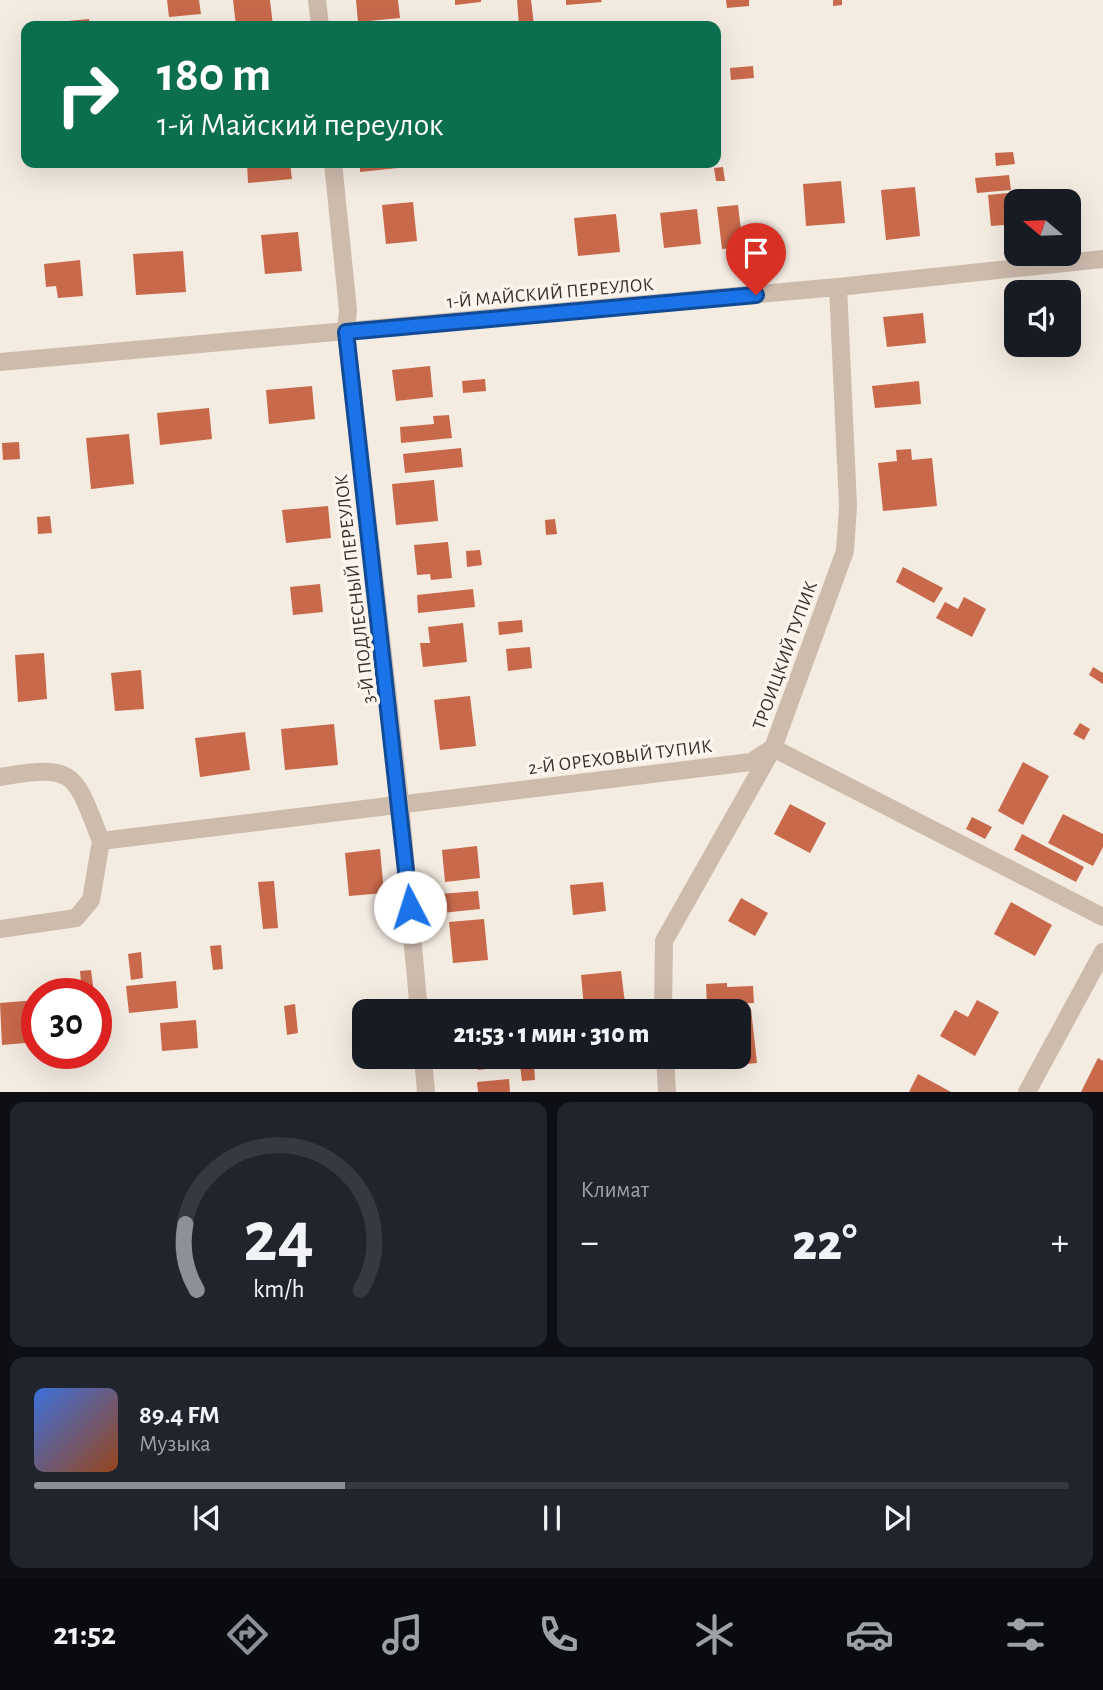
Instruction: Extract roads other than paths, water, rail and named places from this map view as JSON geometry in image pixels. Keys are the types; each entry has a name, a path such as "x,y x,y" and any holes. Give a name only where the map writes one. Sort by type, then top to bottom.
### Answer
{"street":[{"path":"317,0 319,21"},
{"name":"3-Й ПОДЛЕСНЫЙ ПЕРЕУЛОК","path":"334,168 348,310 346,332 400,802 418,999"},
{"name":"1-Й МАЙСКИЙ ПЕРЕУЛОК","path":"0,362 838,288 1103,259"},
{"name":"ТРОИЦКИЙ ТУПИК","path":"663,999 664,941 773,748 845,551 848,506 838,288"},
{"path":"773,748 1103,917"},
{"name":"2-Й ОРЕХОВЫЙ ТУПИК","path":"101,841 400,802 751,762 773,748"},
{"path":"0,777 44,769 66,774 82,793 101,841 91,900 76,918 0,929"},
{"path":"1027,1091 1103,952"},
{"path":"424,1069 426,1091"},
{"path":"666,1069 667,1091"}]}
